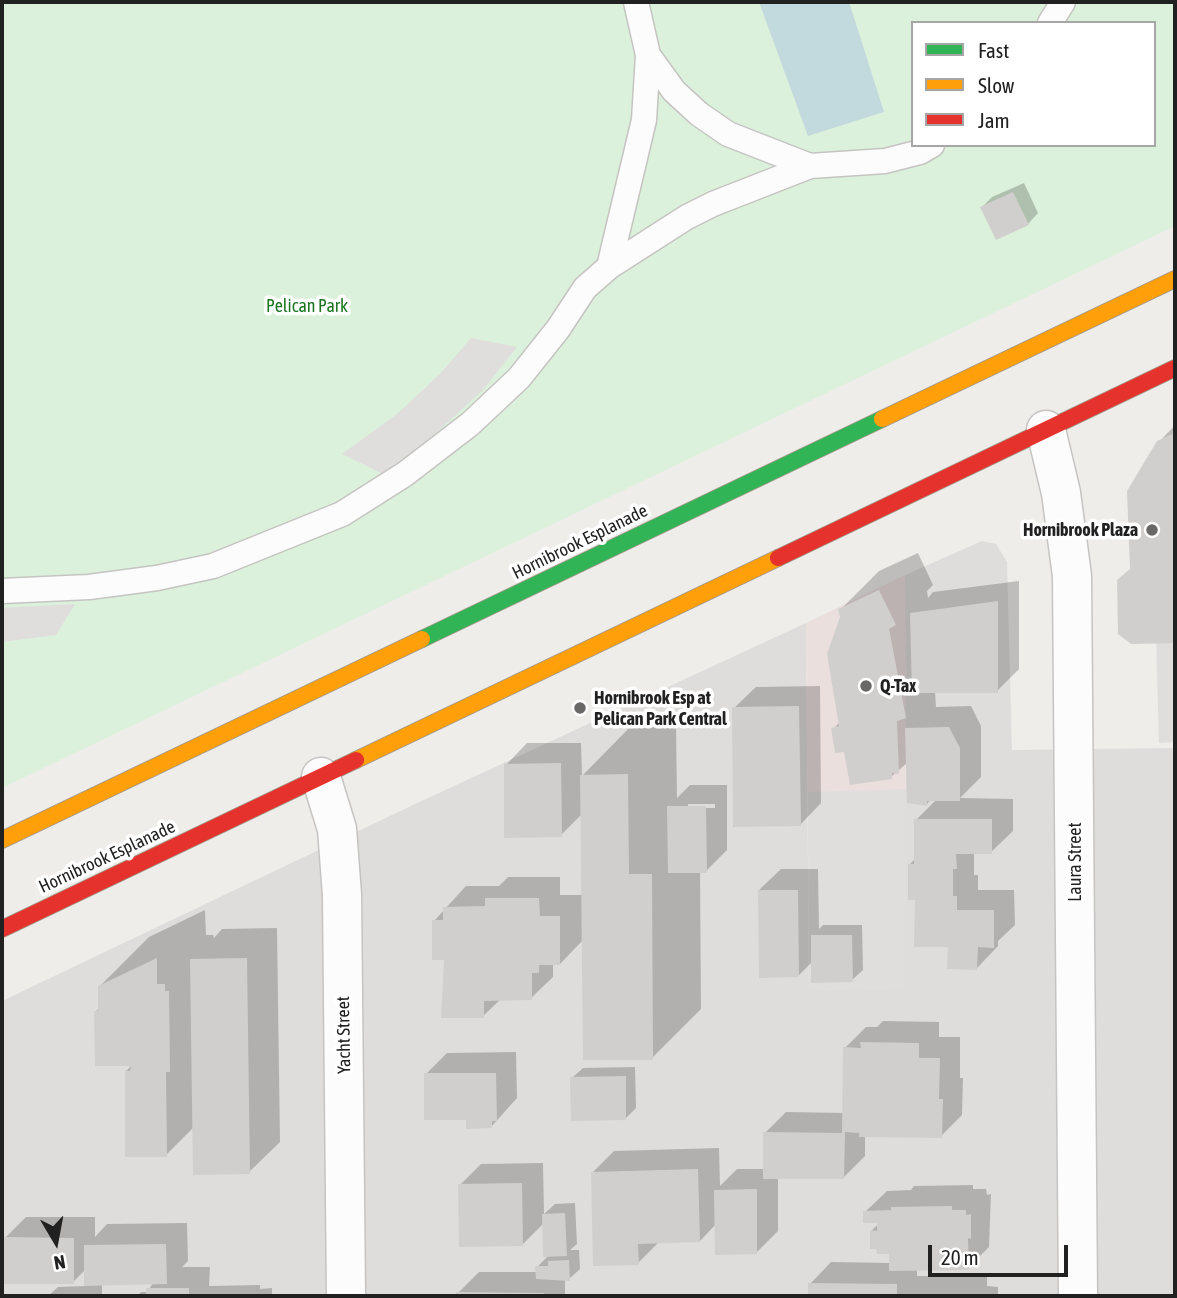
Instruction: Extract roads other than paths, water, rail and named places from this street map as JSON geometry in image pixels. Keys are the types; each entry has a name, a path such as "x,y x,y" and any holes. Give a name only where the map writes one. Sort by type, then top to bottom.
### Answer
{"main road":[{"name":"Hornibrook Esplanade","path":"2,840 1175,279"},
{"name":"Hornibrook Esplanade","path":"2,929 1175,368"}],"street":[{"name":"Laura Street","path":"1046,430 1061,493 1072,576 1079,1296"},
{"name":"Yacht Street","path":"321,777 337,829 342,895 346,1296"}],"lane":[{"path":"609,267 644,120 648,55 636,2"},
{"path":"1051,21 1063,2"},
{"path":"648,55 674,90 699,114 728,134 810,166"},
{"path":"2,591 102,585 157,578 213,566 342,514 405,474 470,424 519,378 558,329 585,288 609,267 687,217 810,166 885,161 920,152 929,147"}],"water":[{"path":"759,2 849,2 884,112 808,136"}],"place":[{"name":"Hornibrook Plaza","path":"1152,530"},
{"name":"Q-Tax","path":"866,686"},
{"name":"Hornibrook Esp at Pelican Park Central","path":"580,708"}],"park label":[{"name":"Pelican Park","path":"307,306"}]}
